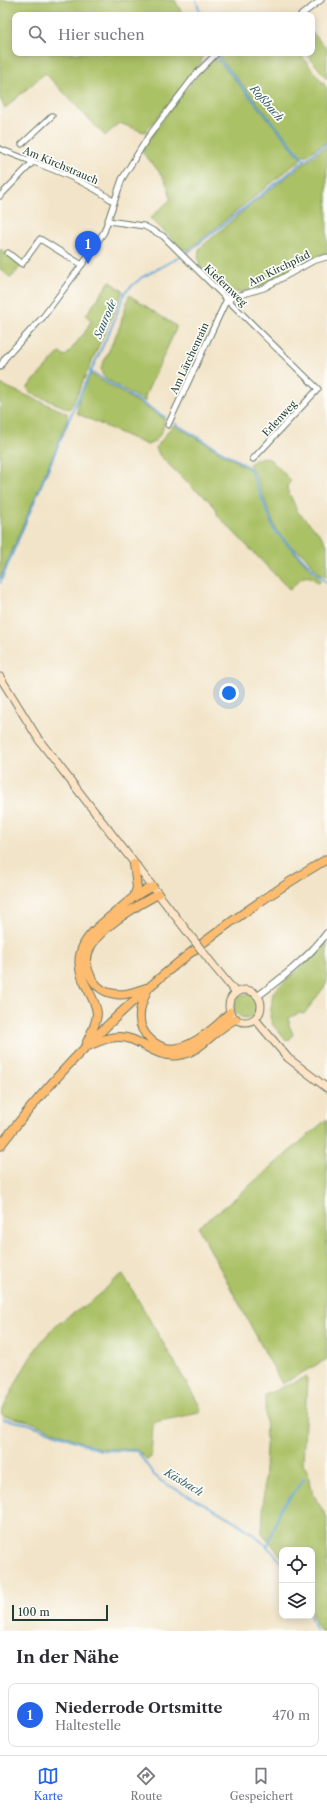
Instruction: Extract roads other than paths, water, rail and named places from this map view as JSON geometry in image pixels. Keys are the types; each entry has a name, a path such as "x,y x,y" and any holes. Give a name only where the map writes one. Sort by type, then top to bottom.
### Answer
{"main road":[{"path":"0,676 39,740 155,891 236,993"},
{"path":"0,1146 40,1096 86,1047 148,987 205,941 294,879 327,859"},
{"path":"134,864 137,888 134,898"},
{"path":"148,987 122,994 109,993 96,985 90,977 87,962 90,947 94,940 155,891"},
{"path":"86,1047 96,1022 97,1013 93,998 81,975 79,967 80,952 90,933 140,892 155,891"},
{"path":"148,987 141,1007 140,1022 147,1036 161,1047 178,1048 193,1042 221,1022 230,1012"},
{"path":"86,1047 107,1038 119,1036 131,1039 160,1054 181,1055 201,1045 226,1024 236,1020 246,1022 255,1019 261,1011 262,1006 258,996 255,993 245,990 236,993 230,1002 230,1012 236,1020"},
{"path":"255,1019 288,1058 327,1088"}],"street":[{"path":"305,12 321,0"},
{"path":"0,367 5,358 52,305 82,265 104,232 122,179 157,123 196,74 214,56"},
{"name":"Am Kirchstrauch","path":"22,144 52,116"},
{"name":"Am Kirchstrauch","path":"0,149 75,179 96,189 114,201"},
{"path":"0,196 32,163"},
{"name":"Kiefernweg","path":"108,221 136,224 151,229 163,236 318,389"},
{"path":"8,253 22,264 40,239 82,265"},
{"name":"Am Kirchpfad","path":"228,299 264,288 308,263 327,257"},
{"name":"Am Lärchenrain","path":"168,425 228,299"},
{"name":"Erlenweg","path":"254,459 318,389"},
{"path":"258,996 301,962 327,933"}],"waterway":[{"name":"Roßbach","path":"196,0 200,12"},
{"name":"Roßbach","path":"217,57 304,160"},
{"name":"Saurode","path":"0,583 73,410 111,328 125,292 141,278 187,253 327,143"},
{"path":"90,371 165,417"},
{"path":"174,423 250,468 275,531 327,583"},
{"name":"Käsbach","path":"3,1419 29,1424 100,1450 137,1451 154,1475 161,1481 226,1516 256,1537 270,1549 279,1560"},
{"path":"267,1547 281,1508 305,1478"},
{"name":"Käsbach","path":"311,1619 316,1631"}],"place":[{"name":"Niederrode Ortsmitte","path":"88,264"}]}
